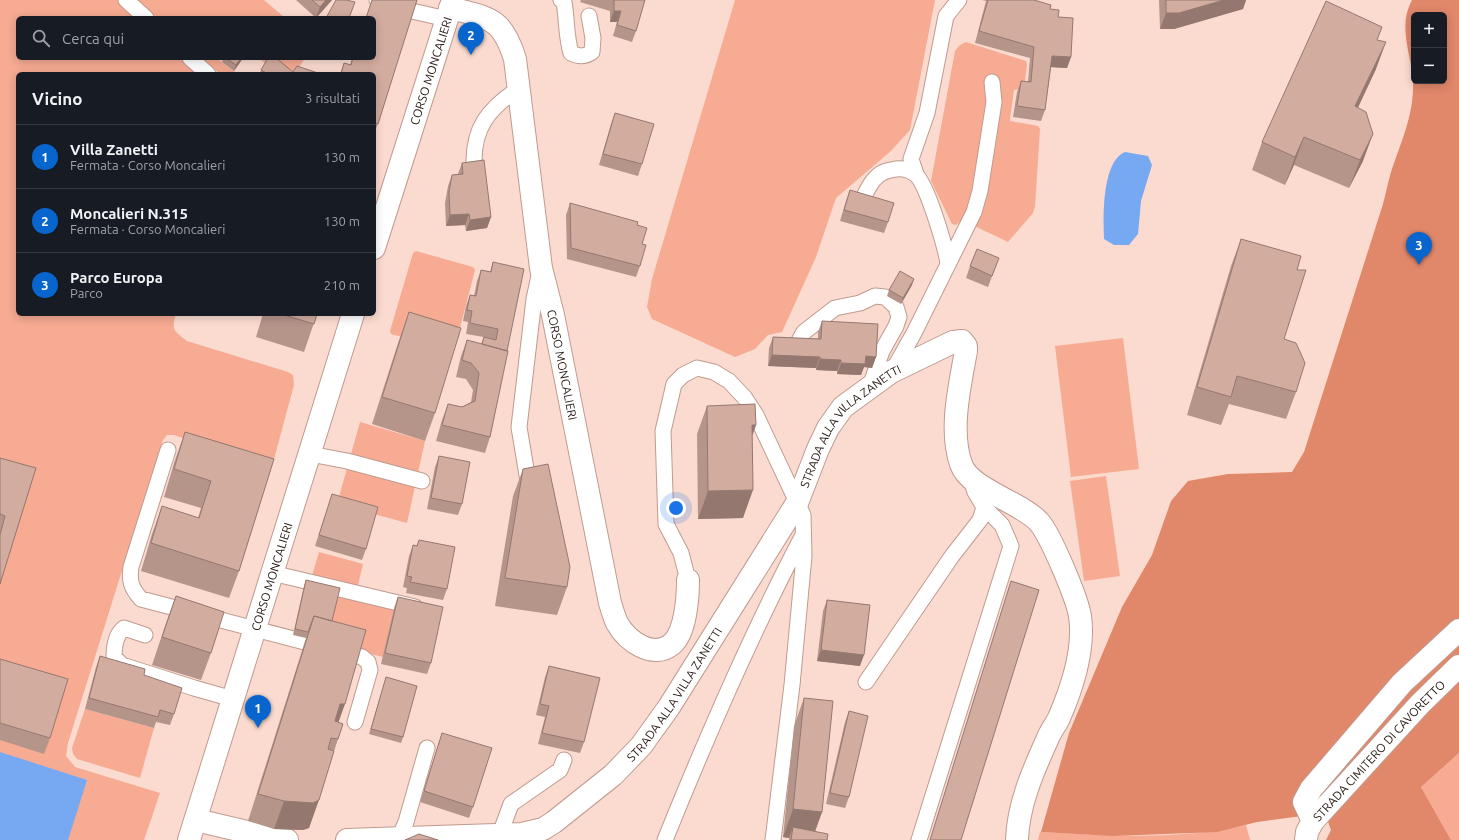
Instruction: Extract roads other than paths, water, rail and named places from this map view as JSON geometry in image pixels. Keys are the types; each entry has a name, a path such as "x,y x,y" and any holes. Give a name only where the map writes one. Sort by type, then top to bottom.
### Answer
{"street":[{"name":"CORSO MONCALIERI","path":"376,242 450,9 487,18 501,27 510,40 515,59 541,268 553,315 610,603 617,623 629,638 641,647 651,651 662,650 673,644 680,630 688,600 688,580"},
{"name":"CORSO MONCALIERI","path":"192,830 352,316"},
{"name":"STRADA ALLA VILLA ZANETTI","path":"347,840 522,834 548,825 613,775 640,746 669,707 797,502 828,428 843,407 891,372 953,342 962,340 965,343 966,351 956,423 961,465 971,479 1017,506 1039,522 1052,543 1080,615 1081,638 1075,671 1066,701 1047,739 1030,782 1023,803 1016,840"},
{"path":"1310,830 1304,802 1311,789 1402,683 1459,630"},
{"name":"STRADA CIMITERO DI CAVORETTO","path":"1310,830 1420,704 1459,666"},
{"path":"192,830 287,840"}],"lane":[{"path":"126,0 144,16"},
{"path":"377,0 403,9 450,9"},
{"path":"561,0 564,2 567,16 568,45 571,53 576,56 587,56 592,52 593,38 589,16"},
{"path":"948,263 944,240 911,159 927,113 946,16 958,0"},
{"path":"192,60 206,72"},
{"path":"891,372 914,333 978,202 994,102 992,82"},
{"path":"474,165 474,147 481,126 499,102 518,89"},
{"path":"863,199 869,185 883,171 903,168 916,174"},
{"path":"528,481 519,426 534,299 541,268"},
{"path":"798,341 804,332 835,308 860,303 875,296 884,297 896,306 899,317 896,326 882,351 870,388"},
{"path":"688,580 681,553 666,524 663,431 674,384 683,375 697,368 714,372 729,381 745,398 756,415 803,515 804,556 792,678 772,840"},
{"path":"168,450 131,567 130,581 134,592 140,599 362,656 368,662 370,670 355,722"},
{"path":"310,454 347,461 422,481"},
{"path":"919,840 1011,546 1002,525 984,507 975,492 971,479"},
{"path":"866,682 952,556 980,520 984,507"},
{"path":"665,840 752,636 804,532"},
{"path":"272,573 419,607"},
{"path":"145,635 124,628 119,632 114,646 114,657 122,664 194,688 233,699"},
{"path":"399,838 406,822 427,748"},
{"path":"500,834 511,804 560,770 564,760"}],"water":[{"path":"1125,152 1148,156 1152,165 1141,201 1138,234 1129,245 1114,245 1104,239 1104,204 1108,178 1112,166 1117,157"},
{"path":"0,752 87,780 68,840 0,840"}],"place":[{"name":"Moncalieri N.315","path":"471,55"},
{"name":"Parco Europa","path":"1419,265"},
{"name":"Villa Zanetti","path":"258,728"}]}
